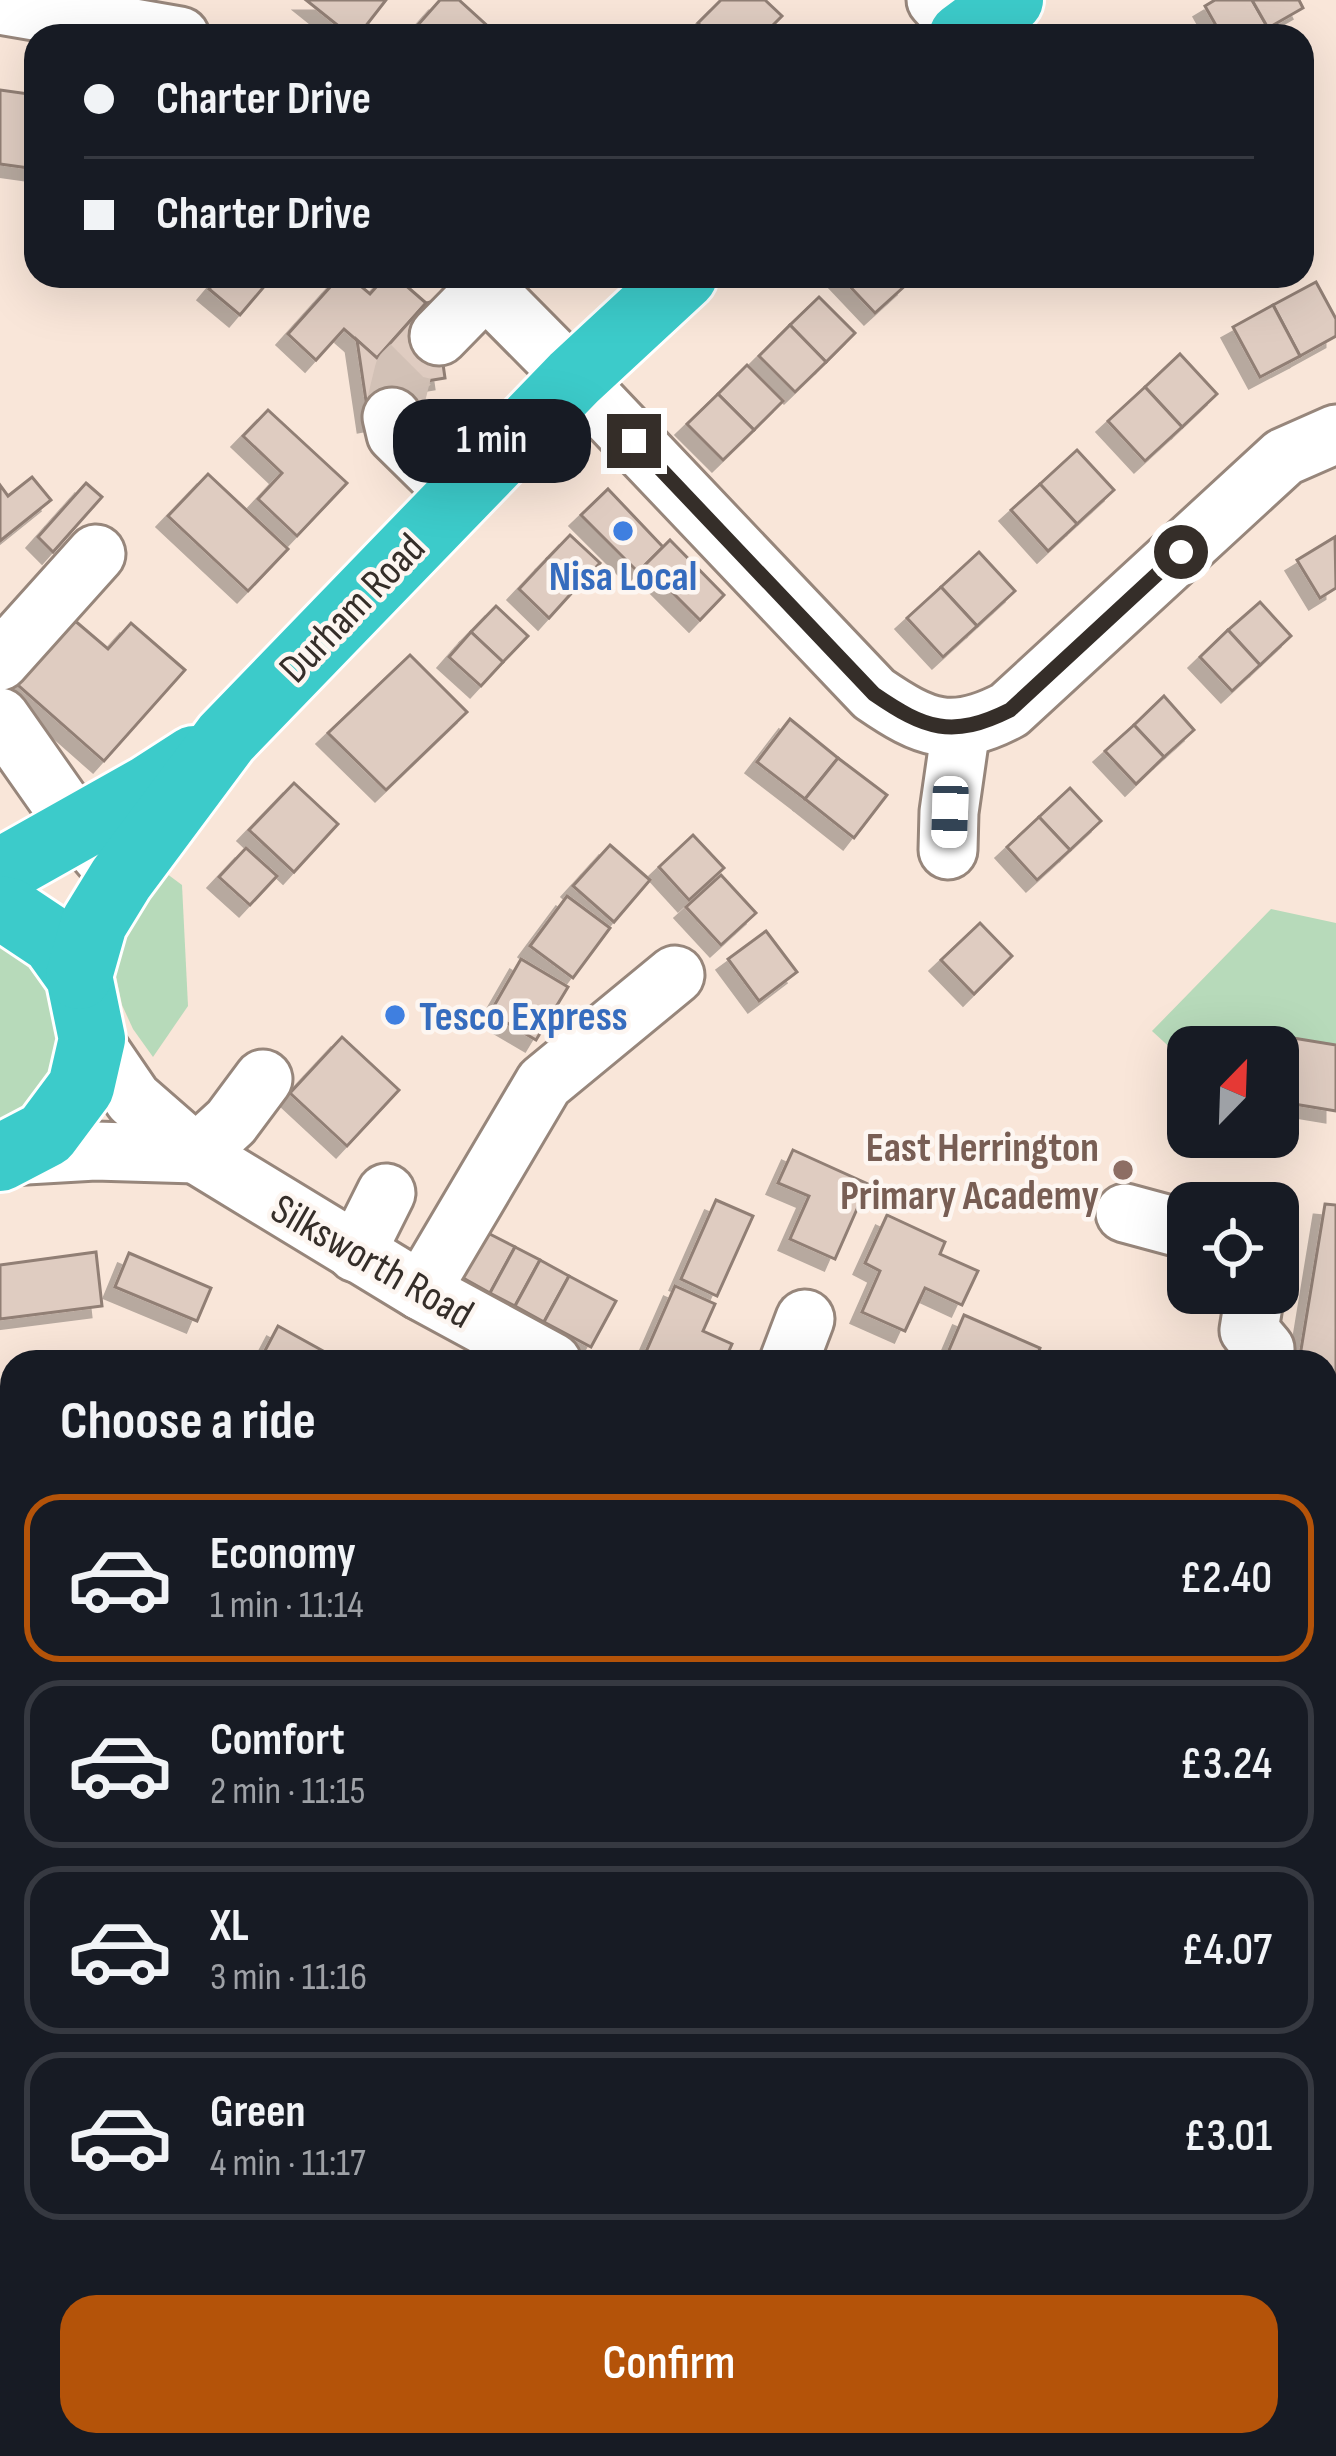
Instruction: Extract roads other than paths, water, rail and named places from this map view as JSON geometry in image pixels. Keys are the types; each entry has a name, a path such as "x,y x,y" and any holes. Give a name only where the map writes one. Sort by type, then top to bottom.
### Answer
{"highway":[{"name":"Durham Road","path":"79,976 94,922 226,738 458,494 672,288"},
{"name":"Durham Road","path":"0,872 149,788 226,738"},
{"name":"Durham Road","path":"0,909 54,941 79,976 92,1040 81,1087 46,1134 5,1157"}],"street":[{"path":"0,5 110,24"},
{"path":"439,336 475,288"},
{"path":"485,288 874,694 907,717 932,725 982,724 1010,710 1284,457 1336,434"},
{"path":"392,417 396,434 458,494"},
{"path":"0,662 96,554"},
{"path":"0,717 78,828 121,879"},
{"path":"948,850 961,728"},
{"path":"422,1291 544,1083 675,975"},
{"name":"Silksworth Road","path":"92,1040 134,1099 196,1154 519,1350"},
{"path":"5,1157 94,1151 196,1154 231,1122 263,1079"},
{"path":"356,1253 386,1192"},
{"path":"1125,1214 1167,1225"},
{"path":"1252,1314 1249,1330 1265,1350"}],"tunnel":[{"path":"392,417 403,372 439,336"}],"place":[{"name":"Nisa Local","path":"623,531"},
{"name":"Tesco Express","path":"395,1015"},
{"name":"East Herrington Primary Academy","path":"1123,1170"}]}
